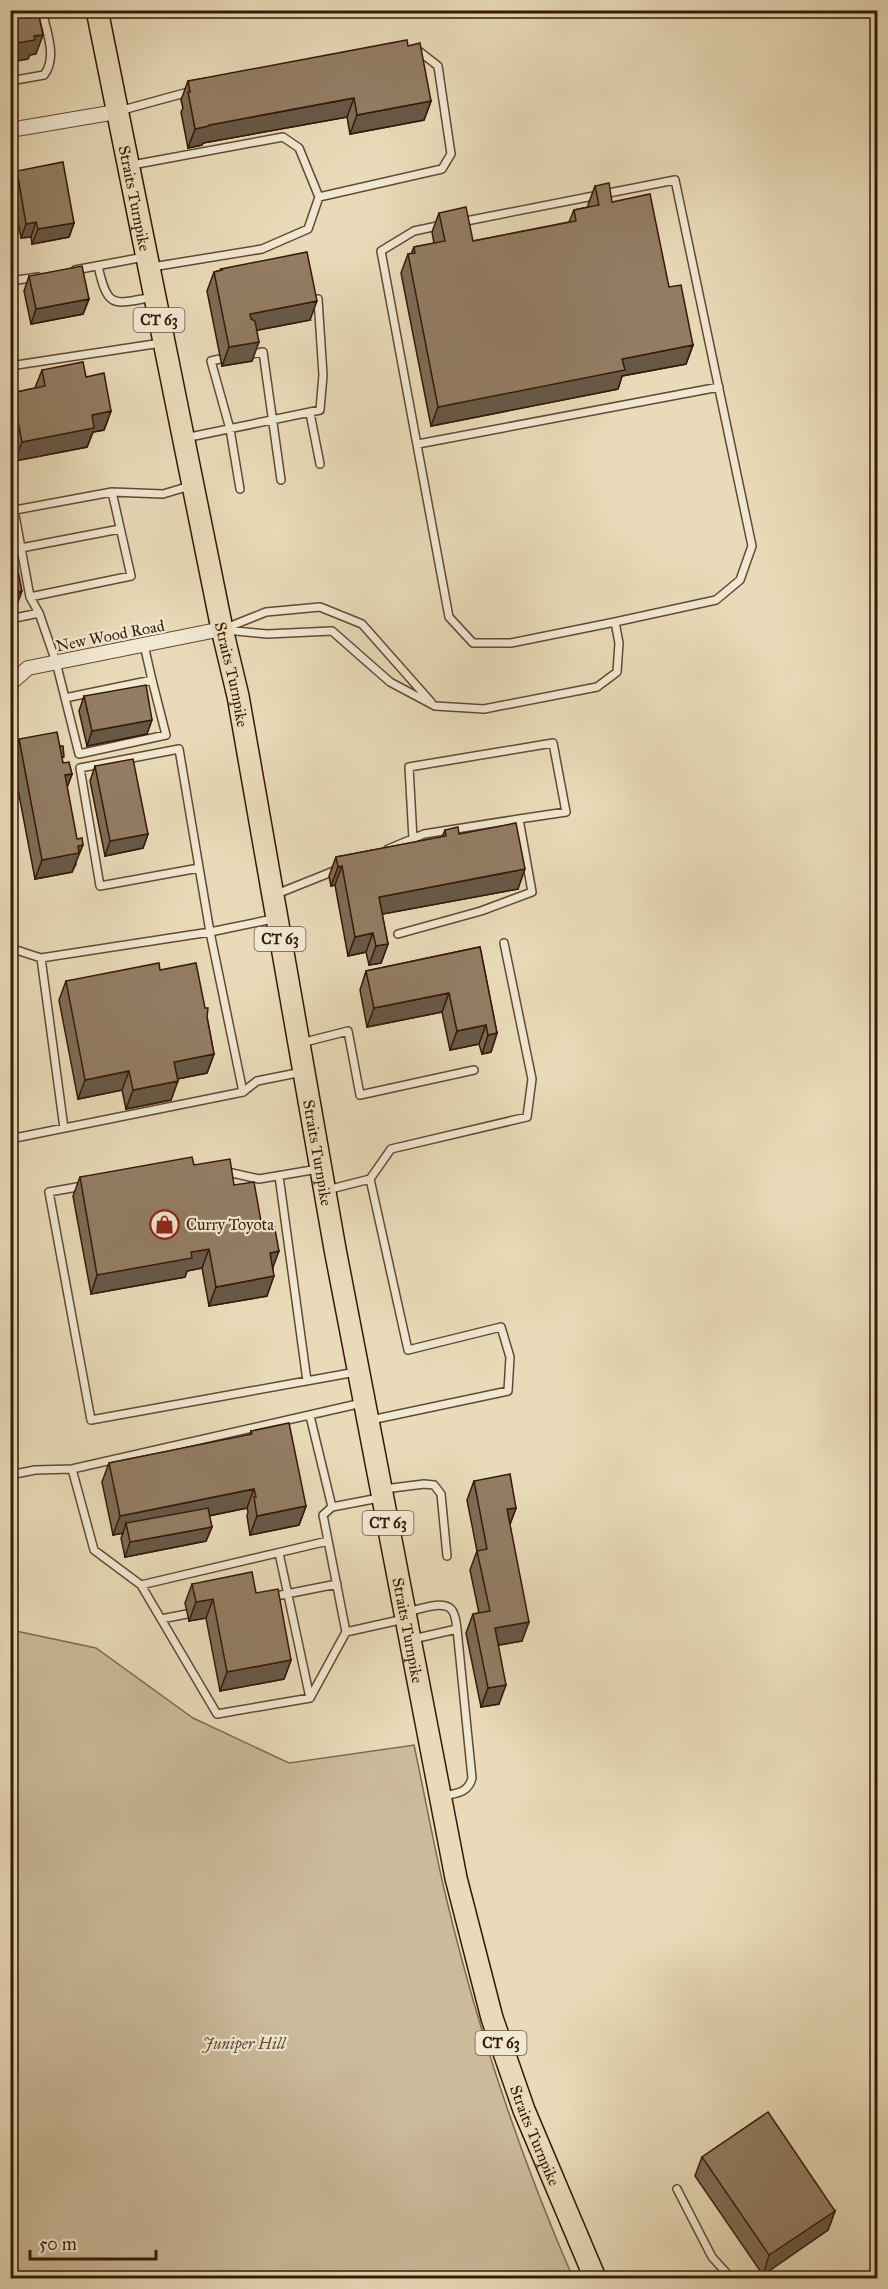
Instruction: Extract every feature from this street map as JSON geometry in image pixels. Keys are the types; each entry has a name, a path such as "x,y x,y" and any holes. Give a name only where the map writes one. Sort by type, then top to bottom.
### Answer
{"main road":[{"name":"Straits Turnpike","path":"97,10 146,262 238,696 303,1072 456,1878 492,2018 524,2110 595,2278"}],"street":[{"path":"10,130 116,112"},
{"name":"New Wood Road","path":"10,684 28,668 222,629"}],"lane":[{"path":"10,81 44,75 50,67 52,58 42,10"},
{"path":"319,197 442,169 451,154 438,66 420,52 400,54"},
{"path":"116,112 202,89"},
{"path":"68,271 262,249 308,229 319,197 299,148 283,137 127,166"},
{"path":"675,180 752,546 740,580 717,600 511,643 473,643 449,617 418,444 381,250 414,231 675,180"},
{"path":"98,266 104,292 109,299 118,303 154,297"},
{"path":"10,281 45,275"},
{"path":"183,438 320,410 323,375 318,299"},
{"path":"10,366 163,343"},
{"path":"251,354 263,352 281,480"},
{"path":"220,360 211,361 230,429 240,489"},
{"path":"418,444 719,387"},
{"path":"310,413 320,464"},
{"path":"144,645 166,735 79,754 56,662 39,613 30,597 12,510 112,492 163,494 193,486"},
{"path":"30,597 131,576 112,492"},
{"path":"21,548 120,529"},
{"path":"222,629 266,612 320,607 362,624 435,706"},
{"path":"10,619 39,613"},
{"path":"222,629 267,634 332,631 390,682 435,706 484,709 597,687 617,672 619,643 615,622"},
{"path":"65,698 152,680"},
{"path":"380,852 413,839 424,834 567,812 553,743 409,767 413,839"},
{"path":"199,868 100,886 80,768 179,749 210,932 243,1092"},
{"path":"398,934 481,910 532,892 519,819"},
{"path":"272,896 347,865"},
{"path":"10,948 40,958 210,932 276,918"},
{"path":"325,1191 370,1179 391,1149 527,1117 532,1078 504,943"},
{"path":"40,958 64,1128"},
{"path":"298,1044 348,1031 360,1095 474,1070"},
{"path":"10,1139 243,1092 257,1081 303,1072"},
{"path":"212,1168 259,1179 321,1168"},
{"path":"279,1176 307,1381"},
{"path":"10,1475 35,1470 72,1468 310,1416 366,1412 508,1391 510,1357 501,1327 408,1350 370,1179"},
{"path":"96,1184 49,1192 91,1420 359,1372"},
{"path":"310,1416 332,1507"},
{"path":"72,1468 94,1550 141,1585 217,1714 310,1698"},
{"path":"310,1698 346,1632 323,1515 332,1507 424,1484 434,1485 441,1494 447,1556"},
{"path":"141,1585 328,1541"},
{"path":"279,1553 310,1698"},
{"path":"258,1600 337,1584"},
{"path":"346,1632 440,1605 449,1607 453,1612 457,1629 472,1778 464,1791 440,1797"},
{"path":"161,1619 187,1614"},
{"path":"410,1640 457,1629"},
{"path":"677,2189 712,2257 731,2278"}],"green space":[{"name":"Juniper Hill","path":"11,1630 96,1648 193,1718 289,1763 414,1745 437,1859 471,1994 518,2138 573,2278 11,2278"}],"building":[{"path":"10,10 27,10 28,18 39,16 43,35 34,36 35,40 10,44"},
{"path":"407,40 408,46 420,43 431,101 357,115 354,98 195,129 188,81"},
{"path":"63,162 74,223 38,229 36,222 26,224 17,171"},
{"path":"609,183 612,202 650,194 669,287 681,285 693,345 622,359 625,370 438,407 408,254 415,253 414,247 445,241 439,213 466,207 473,241 576,221 574,210 599,205 595,186"},
{"path":"307,252 317,301 250,314 251,319 255,321 259,342 229,347 214,272"},
{"path":"82,266 89,299 36,309 29,276"},
{"path":"83,362 86,377 104,373 111,411 92,415 94,428 22,442 12,393 45,386 42,370"},
{"path":"17,566 22,591 10,594 10,567"},
{"path":"146,685 152,720 92,731 84,696"},
{"path":"57,732 63,763 69,762 72,774 65,775 77,839 82,838 83,845 78,846 79,853 42,860 19,739"},
{"path":"60,746 63,746 64,757 62,758"},
{"path":"133,759 148,834 110,841 95,766"},
{"path":"516,823 525,869 379,897 388,944 376,946 373,933 355,937 342,866 338,867 336,857 446,836 445,830 458,827 459,834"},
{"path":"480,947 497,1033 488,1035 486,1025 457,1031 449,993 374,1008 366,971"},
{"path":"159,963 160,970 196,963 205,1008 208,1008 207,1017 214,1054 174,1062 178,1081 133,1090 129,1071 85,1080 66,981"},
{"name":"Curry Toyota","path":"192,1157 194,1165 230,1159 234,1185 254,1182 262,1227 274,1224 279,1251 270,1253 274,1276 216,1287 209,1249 191,1252 192,1258 97,1275 80,1177"},
{"path":"289,1423 306,1506 257,1516 254,1489 120,1516 109,1463 252,1434 251,1431"},
{"path":"510,1474 516,1508 507,1509 529,1622 495,1628 506,1685 488,1688 473,1614 490,1611 477,1551 487,1549 474,1481"},
{"path":"208,1508 212,1527 130,1542 126,1523"},
{"path":"252,1572 256,1593 278,1589 291,1660 227,1672 213,1599 196,1602 192,1584"},
{"path":"768,2112 835,2211 769,2255 702,2157"}],"place":[{"name":"Curry Toyota","path":"165,1224"}]}
